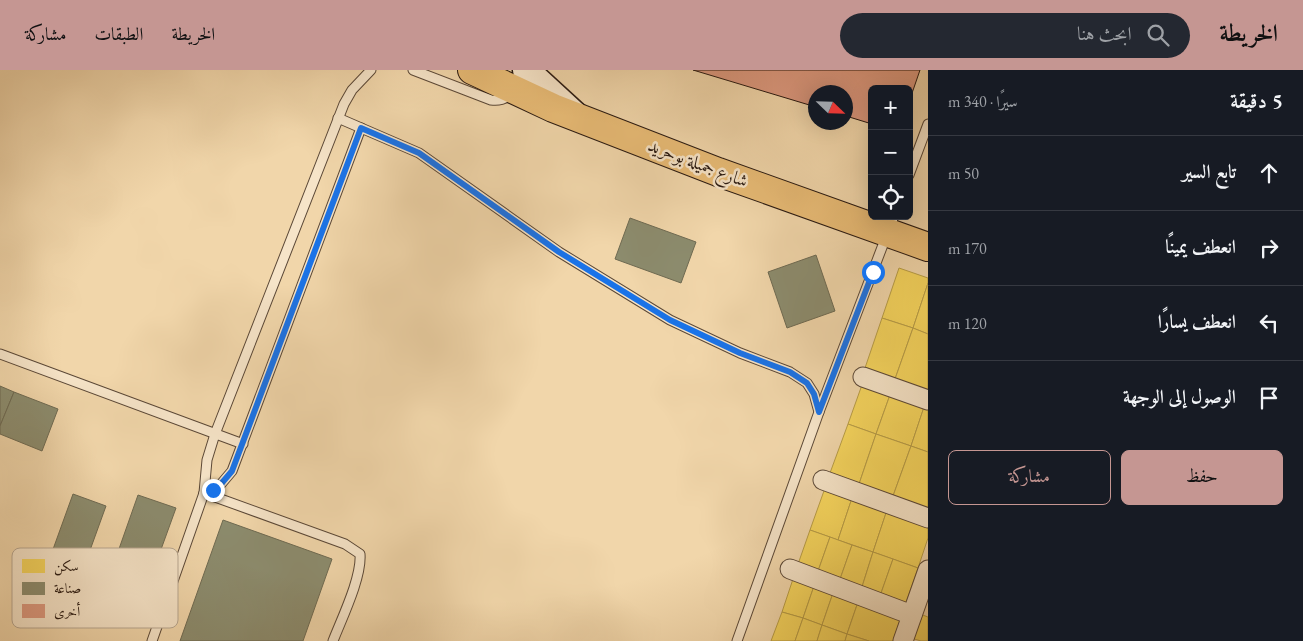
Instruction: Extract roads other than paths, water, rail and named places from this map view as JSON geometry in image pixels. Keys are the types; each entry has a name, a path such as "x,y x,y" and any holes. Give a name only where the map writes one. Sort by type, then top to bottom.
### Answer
{"main road":[{"name":"شارع جميلة بوحريد","path":"472,70 520,80 553,108 718,172 891,224 928,247"}],"street":[{"path":"862,377 928,400"},
{"path":"823,480 928,518"},
{"path":"790,569 912,615"},
{"path":"903,641 928,570"}],"lane":[{"path":"178,567 204,493 207,460 215,434 338,118 352,90 371,70"},
{"path":"413,70 491,100 499,101 507,98 520,80"},
{"path":"338,118 419,153 559,252 670,320 740,353 790,372 807,383 814,394 819,412"},
{"path":"913,163 928,124"},
{"path":"204,493 213,490 228,478 243,444 361,128"},
{"path":"736,641 819,412 891,224"},
{"path":"0,354 243,444"},
{"path":"204,493 345,544 360,554 361,561 358,574 333,641"},
{"path":"152,641 157,628"}]}
